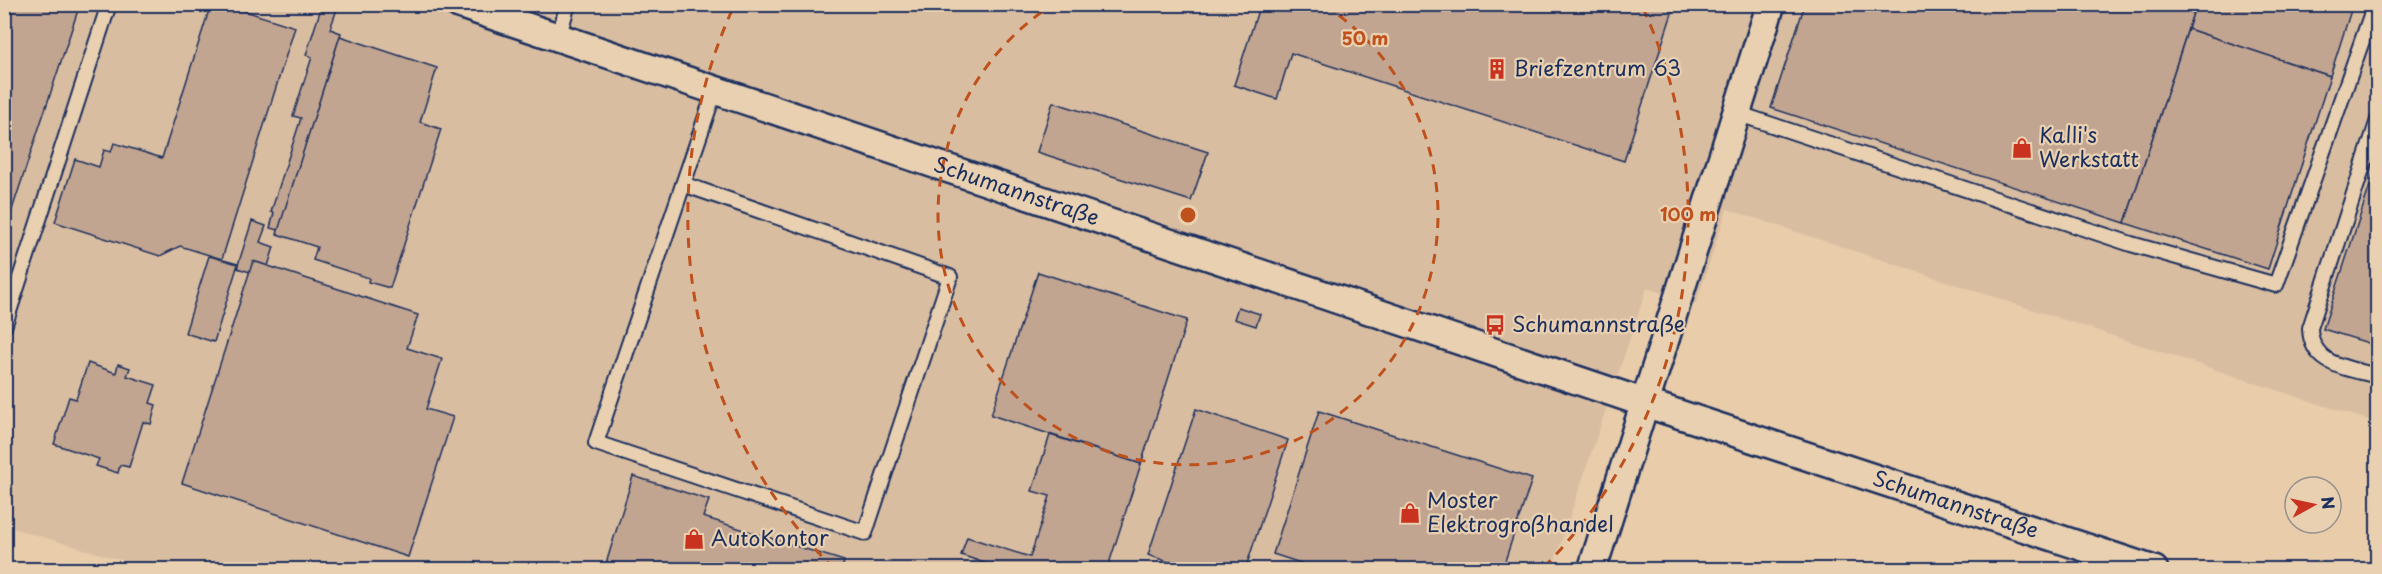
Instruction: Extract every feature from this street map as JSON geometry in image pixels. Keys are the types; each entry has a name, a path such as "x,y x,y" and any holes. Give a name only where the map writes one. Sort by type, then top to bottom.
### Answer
{"street":[{"name":"Schumannstraße","path":"459,4 1645,403 2154,570"},
{"path":"1592,570 1771,4"}],"lane":[{"path":"4,327 109,4"},
{"path":"558,38 568,4"},
{"path":"1736,113 2131,244 2276,285 2375,4"},
{"path":"683,184 950,277 865,533 596,443 683,184 715,90"},
{"path":"2378,120 2310,328 2310,342 2325,359 2378,376"}],"shaded area":[{"path":"4,5 2377,5 2377,423 1727,209 1696,304 1647,288 1552,569 439,570 423,564 421,570 152,569 5,526"}],"building":[{"path":"4,4 80,4 4,234"},
{"path":"211,4 223,4 295,27 222,259 180,246 160,256 55,222 75,159 99,167 104,150 111,152 114,143 162,158"},
{"name":"Briefzentrum 63","path":"1260,4 1675,4 1624,161 1291,53 1277,99 1234,85"},
{"path":"1805,4 2196,4 2125,223 1771,108"},
{"path":"2196,4 2353,4 2330,76 2188,29"},
{"path":"322,5 337,9 330,29 341,33 279,230 270,228 274,213 271,212 301,118 293,116 312,57 306,55"},
{"path":"2188,29 2330,76 2268,269 2125,223"},
{"path":"340,36 437,68 420,122 441,129 390,288 368,282 369,278 313,260 317,247 277,234"},
{"path":"1053,102 1208,152 1191,201 1037,152"},
{"path":"2378,161 2378,346 2323,329"},
{"path":"252,221 266,226 260,242 274,247 268,266 253,261 250,272 237,268"},
{"path":"209,256 238,264 214,342 185,333"},
{"path":"253,261 418,315 407,348 442,359 426,409 453,417 408,557 182,483"},
{"path":"1038,272 1187,320 1141,464 991,415"},
{"path":"1238,307 1260,314 1256,326 1234,319"},
{"path":"88,363 116,373 118,364 130,368 127,376 156,385 150,403 156,405 151,424 143,422 129,467 120,465 118,473 96,466 99,459 54,444 69,397 76,399"},
{"path":"1196,409 1288,440 1245,570 1192,570 1148,555"},
{"path":"1319,411 1532,479 1502,570 1322,570 1273,554"},
{"path":"1050,435 1141,464 1107,570 1005,570 961,555 967,537 1030,557 1050,496 1032,491"},
{"name":"AutoKontor","path":"633,476 709,500 703,517 844,561 842,570 604,570"}],"place":[{"name":"Briefzentrum 63","path":"1497,69"},
{"name":"Kalli's Werkstatt","path":"2022,148"},
{"name":"Schumannstraße","path":"1495,325"},
{"name":"Moster Elektrogroßhandel","path":"1410,513"},
{"name":"AutoKontor","path":"694,539"}]}
